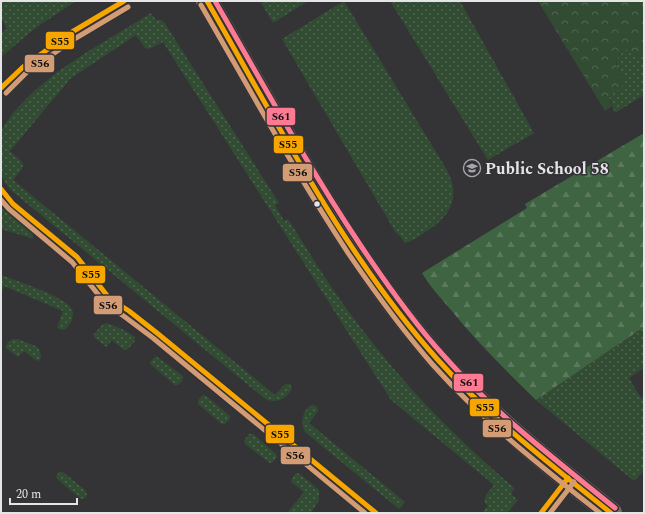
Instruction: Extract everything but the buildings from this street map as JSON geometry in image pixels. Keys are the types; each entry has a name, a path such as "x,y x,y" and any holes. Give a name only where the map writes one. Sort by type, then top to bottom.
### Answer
{"street":[{"path":"207,1 329,211 375,280 431,353 482,406 518,438 611,513"}],"green space":[{"path":"1,1 76,1 34,29 1,57 1,33 7,29 1,18"},
{"path":"260,1 308,1 273,23"},
{"path":"344,1 447,170 451,181 453,199 446,214 433,227 415,239 405,243 396,233 282,39"},
{"path":"390,1 460,1 534,133 488,160"},
{"path":"538,1 644,1 644,57 634,55 627,49 619,55 616,64 623,79 623,85 610,96 609,100 612,106 605,111"},
{"path":"151,13 156,20 161,20 164,22 279,203 275,205 284,221 288,219 346,308 398,374 427,406 513,487 514,489 511,494 518,500 507,513 482,513 488,506 484,501 486,495 494,485 391,400 163,42 147,49 136,35 71,78 10,151 21,161 23,165 22,169 13,180 275,395 285,384 290,384 292,389 287,396 276,401 264,398 13,192 3,180 1,173 1,133 4,125 14,112 29,96 62,69"},
{"path":"627,49 634,55 644,57 644,95 615,113 609,98 612,93 620,89 623,78 616,62 619,56"},
{"path":"644,133 644,327 536,400 471,333 432,288 422,273 527,208 525,204"},
{"path":"1,207 33,234 33,238 1,229"},
{"path":"1,275 39,289 67,304 73,312 72,320 69,325 62,330 57,328 63,311 4,286 1,293"},
{"path":"107,323 124,330 135,337 135,341 128,349 124,350 112,340 106,347 94,337 94,334 102,325"},
{"path":"644,327 644,368 629,378 641,398 644,396 644,471 634,481 536,400"},
{"path":"13,339 17,339 38,347 41,355 40,360 37,361 24,351 18,357 6,348 8,342"},
{"path":"156,356 183,376 182,381 178,385 175,385 150,364"},
{"path":"205,395 230,416 230,419 225,424 222,424 198,404 201,396"},
{"path":"314,405 317,407 318,411 309,423 405,502 399,509 305,432 303,429 303,416 310,406"},
{"path":"249,434 253,434 276,454 277,457 273,462 270,463 245,444 244,441"},
{"path":"59,472 63,472 86,491 87,495 85,498 81,499 57,479 56,477"},
{"path":"296,473 300,474 319,490 319,500 311,513 287,513 304,492 291,482"}],"transit line":[{"name":"S55","path":"1,88 23,67 72,32 124,1"},
{"name":"S55","path":"207,1 286,140 342,232 372,277 404,319 438,360 499,421 611,513"},
{"name":"S61","path":"215,1 321,184 369,258 421,329 463,377 484,397 548,454 615,508"},
{"name":"S56","path":"201,5 309,192 348,253 399,324 433,365 472,405 514,443 600,513"},
{"name":"S56","path":"6,93 27,72 76,38 128,7"},
{"name":"S55","path":"1,189 13,204 77,257 109,298 129,311 157,333 376,513"},
{"name":"S56","path":"1,200 9,209 72,262 105,303 153,338 365,513"},
{"name":"S55","path":"541,513 568,478"},
{"name":"S56","path":"550,513 574,482"}],"place":[{"name":"Public School 58","path":"472,168"}]}
